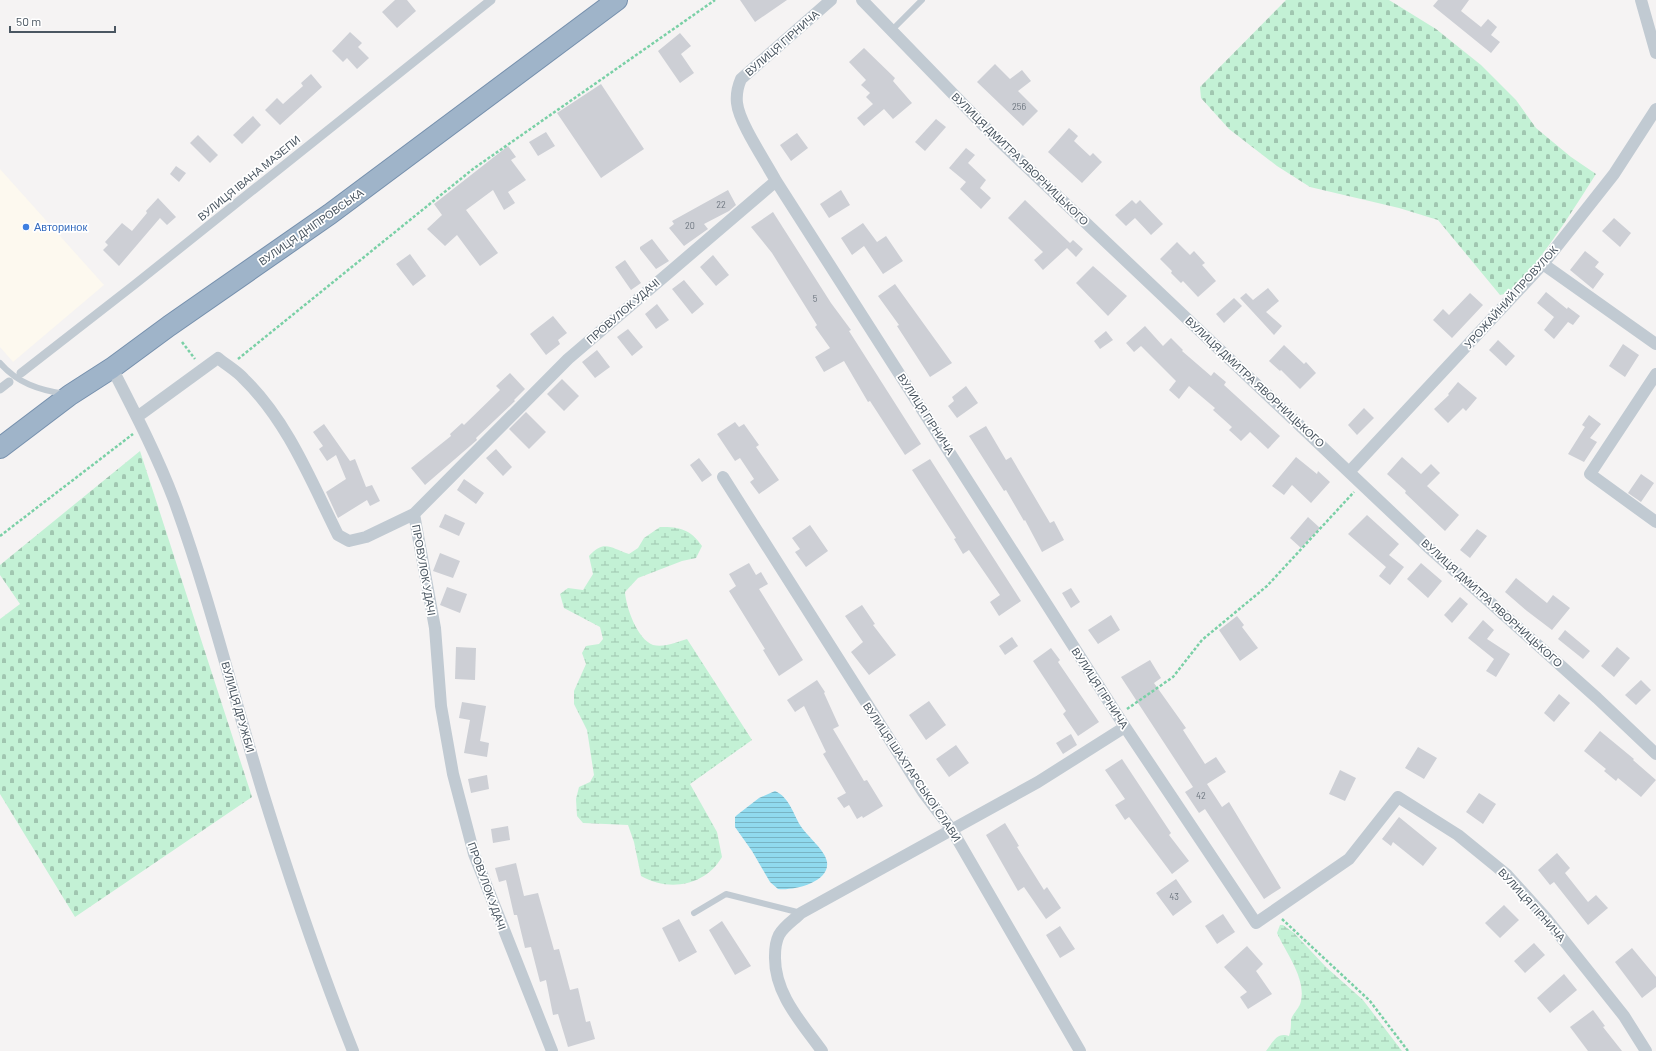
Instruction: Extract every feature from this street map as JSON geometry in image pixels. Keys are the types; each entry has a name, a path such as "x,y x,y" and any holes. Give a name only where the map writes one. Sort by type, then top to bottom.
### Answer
{"highway":[{"name":"ВУЛИЦЯ ДНІПРОВСЬКА","path":"0,448 70,395 112,368 169,326 330,214 617,0"}],"street":[{"name":"ВУЛИЦЯ ІВАНА МАЗЕПИ","path":"21,373 134,285 491,0"},
{"name":"ВУЛИЦЯ ГІРНИЧА","path":"831,0 741,78 737,89 737,103 741,118 776,181 1125,727 1256,922 1349,859 1398,796 1458,835 1507,875 1551,924 1624,1016 1646,1051"},
{"name":"ВУЛИЦЯ ДМИТРА ЯВОРНИЦЬКОГО","path":"862,0 992,134 1362,482 1427,546 1597,698 1656,754"},
{"path":"1641,0 1656,53"},
{"name":"УРОЖАЙНИЙ ПРОВУЛОК","path":"1350,471 1543,264 1614,174 1656,109"},
{"name":"ПРОВУЛОК УДАЧІ","path":"552,1051 525,988 474,854 453,774 441,706 435,628 414,514 568,359 776,181"},
{"path":"1543,264 1656,344"},
{"path":"139,423 218,358 244,378 265,402 289,436 338,535 349,541 366,537 414,514"},
{"name":"ВУЛИЦЯ ДРУЖБИ","path":"112,368 139,423 173,499 210,609 266,801 325,981 352,1051"},
{"path":"1656,374 1590,474 1656,522"},
{"path":"0,389 9,382"},
{"name":"ВУЛИЦЯ ШАХТАРСЬКОЇ СЛАВИ","path":"723,478 919,785 952,830 1080,1051"},
{"path":"822,1051 789,1006 778,984 774,965 778,936 802,914 1038,782 1125,727"}],"lane":[{"path":"892,30 922,0"},
{"path":"0,362 15,377 32,387 70,395"},
{"path":"694,913 726,894 802,914"}],"path":[{"path":"228,366 473,169 715,0"},
{"path":"0,536 139,423"},
{"path":"1118,716 1172,677 1202,640 1267,586 1334,516 1362,482"},
{"path":"1273,911 1295,929 1370,1001 1408,1051"}],"shaded area":[{"name":"Авторинок","path":"0,169 104,285 13,362 0,347"}],"green space":[{"path":"1286,0 1389,0 1436,29 1481,65 1516,100 1536,128 1571,157 1596,174 1537,262 1510,290 1500,295 1438,220 1399,208 1310,187 1277,166 1229,129 1201,98 1200,87"},
{"path":"140,451 252,797 75,917 0,794 0,619 20,604 0,575 0,565"},
{"path":"660,527 684,530 698,540 702,546 696,558 682,561 638,578 625,592 633,622 637,630 647,642 653,645 666,645 687,639 752,740 690,784 717,832 722,857 715,867 696,880 674,885 652,881 641,876 634,842 628,825 583,823 577,816 576,799 579,787 590,782 594,775 587,730 574,704 574,691 586,664 582,653 586,646 599,644 603,639 600,627 564,608 560,594 568,588 583,590 593,574 589,556 594,551 604,546 608,546 629,554 638,548 644,538"},
{"path":"1280,925 1283,925 1294,933 1326,967 1363,1000 1402,1051 1266,1051 1273,1041 1281,1035 1289,1036 1291,1030 1291,1020 1301,1001 1302,992 1298,975 1277,933"}],"water":[{"path":"775,791 787,801 800,825 820,848 827,862 823,875 817,880 792,889 778,889 770,882 752,851 735,827 735,817 737,815 759,798"}],"building":[{"path":"395,0 407,0 416,11 397,28 382,12"},
{"path":"740,0 787,0 755,22"},
{"path":"1438,0 1469,0 1461,11 1481,27 1488,19 1497,27 1491,35 1500,42 1491,53 1433,6"},
{"path":"350,32 362,43 358,47 369,58 357,69 347,58 343,62 332,51"},
{"path":"680,33 691,46 681,54 694,73 680,83 658,51"},
{"path":"864,48 895,78 893,81 912,103 893,119 884,109 864,126 857,118 873,104 866,97 870,93 861,85 866,80 849,62"},
{"path":"995,64 1010,79 1022,70 1031,81 1018,91 1038,111 1023,126 977,82"},
{"path":"311,74 322,87 280,125 265,110 277,98 283,104 303,86 301,83"},
{"path":"601,84 644,149 601,178 557,113"},
{"path":"253,116 261,125 242,144 233,135"},
{"path":"936,119 946,127 925,151 915,142"},
{"path":"1069,128 1078,136 1074,141 1090,156 1093,153 1102,162 1082,183 1048,152"},
{"path":"546,132 555,146 538,156 529,142"},
{"path":"797,133 808,148 791,161 780,145"},
{"path":"198,135 218,155 210,163 190,143"},
{"path":"508,146 516,157 511,160 526,180 508,192 515,203 504,210 493,190 466,210 498,253 480,266 457,235 445,246 427,229 442,215 434,204"},
{"path":"966,148 975,155 968,163 986,180 980,188 991,198 981,209 960,189 966,182 949,168"},
{"path":"176,166 186,173 179,182 170,174"},
{"path":"728,190 736,205 729,211 704,224 708,229 684,246 669,228 674,224 672,221"},
{"path":"841,190 850,205 829,218 820,204"},
{"path":"158,198 176,217 167,225 160,218 119,266 103,250 108,245 105,242 122,223 132,231 147,213 146,211"},
{"path":"1025,200 1070,243 1073,240 1083,249 1076,257 1067,248 1043,270 1034,260 1043,252 1008,218"},
{"path":"1132,200 1136,204 1140,200 1163,224 1151,235 1135,218 1126,226 1115,215"},
{"path":"773,212 831,303 851,330 849,331 921,444 905,455 870,401 868,402 844,361 824,372 815,357 830,348 815,327 817,325 772,253 751,227"},
{"path":"1614,218 1631,233 1620,247 1602,231"},
{"path":"863,223 877,242 886,236 903,261 883,274 864,246 852,255 841,238"},
{"path":"652,239 669,261 656,269 640,249 640,247"},
{"path":"1177,242 1190,255 1194,251 1205,263 1202,265 1216,281 1198,297 1183,281 1181,283 1171,273 1172,271 1160,259"},
{"path":"1585,251 1599,262 1595,267 1604,274 1593,289 1570,270"},
{"path":"410,254 426,276 413,286 396,264"},
{"path":"713,255 729,275 716,286 700,267"},
{"path":"625,260 641,283 631,290 615,267"},
{"path":"1093,266 1127,296 1108,316 1076,283"},
{"path":"684,280 704,304 692,314 672,289"},
{"path":"895,284 952,363 930,377 897,326 899,325 878,296"},
{"path":"1268,288 1279,301 1266,312 1282,326 1274,335 1240,298 1246,293 1253,300"},
{"path":"1546,292 1567,309 1568,307 1580,316 1573,325 1568,322 1554,339 1544,330 1554,317 1537,303"},
{"path":"1470,293 1483,305 1452,338 1433,320 1443,309 1449,315"},
{"path":"1234,298 1242,306 1224,323 1216,314"},
{"path":"657,304 669,320 656,329 645,314"},
{"path":"553,316 567,333 558,340 560,344 546,355 530,334"},
{"path":"1145,326 1163,346 1171,338 1183,350 1182,351 1211,376 1214,372 1226,382 1224,385 1280,436 1268,449 1250,432 1241,441 1229,430 1232,427 1213,410 1215,408 1189,386 1179,399 1169,390 1176,381 1141,346 1134,352 1126,343"},
{"path":"628,329 643,347 632,356 617,337"},
{"path":"1106,331 1113,340 1100,349 1094,341"},
{"path":"1498,340 1515,356 1506,366 1489,350"},
{"path":"1623,344 1639,355 1625,377 1609,366"},
{"path":"1284,345 1304,364 1306,362 1316,373 1300,389 1281,370 1280,371 1269,361"},
{"path":"597,350 610,367 595,378 582,362"},
{"path":"510,373 525,389 514,400 515,401 476,438 477,440 425,485 411,468 451,436 450,434 462,423 464,425 500,390 496,386"},
{"path":"562,379 579,396 564,411 547,394"},
{"path":"1458,382 1477,398 1466,411 1463,408 1448,423 1434,409 1449,395 1448,394"},
{"path":"966,386 978,403 957,418 948,406 954,401 952,397"},
{"path":"1364,408 1374,418 1357,435 1348,425"},
{"path":"526,412 546,432 529,449 509,429"},
{"path":"1589,415 1601,424 1590,438 1597,442 1584,462 1568,454 1585,427 1582,425"},
{"path":"735,422 739,427 744,424 759,445 756,447 779,480 759,494 750,482 754,479 740,458 735,461 717,434"},
{"path":"324,424 350,461 355,459 366,487 372,485 380,501 370,506 367,500 338,518 326,492 346,479 336,455 327,461 319,449 323,446 313,432"},
{"path":"986,426 1006,460 1011,457 1050,523 1054,521 1064,540 1042,552 1025,520 1024,521 1006,490 1004,491 969,436"},
{"path":"496,449 512,467 503,476 486,458"},
{"path":"1296,457 1317,474 1318,471 1330,482 1311,503 1292,485 1284,495 1272,486"},
{"path":"1402,457 1421,474 1431,464 1440,473 1427,486 1459,515 1445,531 1387,474"},
{"path":"699,458 712,475 702,482 690,465"},
{"path":"930,459 1021,601 999,616 990,602 1000,595 969,550 963,554 954,539 956,538 912,470"},
{"path":"1641,474 1654,483 1641,502 1628,493"},
{"path":"464,479 484,493 476,504 457,490"},
{"path":"445,514 465,523 459,536 439,527"},
{"path":"1367,515 1399,544 1389,555 1404,567 1390,585 1379,576 1386,567 1348,534"},
{"path":"1308,517 1320,528 1301,548 1290,538"},
{"path":"810,525 828,551 806,567 795,552 800,549 792,538"},
{"path":"1477,529 1487,536 1470,558 1460,550"},
{"path":"440,553 460,561 453,578 433,571"},
{"path":"749,563 756,575 761,572 768,584 759,589 803,660 779,676 763,650 765,649 729,591 736,586 729,574"},
{"path":"1421,563 1442,581 1428,598 1407,579"},
{"path":"1516,578 1547,603 1553,595 1570,608 1552,630 1505,592"},
{"path":"447,587 467,594 460,613 440,605"},
{"path":"1071,588 1080,602 1071,608 1062,593"},
{"path":"1460,597 1468,604 1452,623 1444,615"},
{"path":"862,605 875,624 873,625 896,655 869,675 851,652 863,642 845,616"},
{"path":"1111,615 1120,630 1098,644 1088,630"},
{"path":"1237,616 1244,625 1242,627 1258,648 1240,661 1219,630"},
{"path":"1483,620 1494,630 1487,639 1510,654 1496,677 1486,671 1494,659 1468,638"},
{"path":"1565,630 1590,651 1583,659 1558,639"},
{"path":"1012,637 1018,646 1005,655 999,646"},
{"path":"456,647 476,648 475,680 455,679"},
{"path":"1617,647 1630,658 1614,677 1601,666"},
{"path":"1051,648 1060,660 1058,662 1099,722 1078,736 1063,714 1066,711 1033,661"},
{"path":"1150,660 1161,678 1154,683 1186,728 1183,730 1205,764 1216,757 1226,772 1207,784 1222,807 1229,802 1281,888 1264,899 1205,809 1199,813 1185,792 1193,787 1121,677"},
{"path":"817,680 825,692 824,693 839,726 833,729 864,781 867,780 883,806 863,818 862,816 857,819 849,805 844,808 837,798 846,793 823,754 826,752 804,706 795,712 787,700"},
{"path":"1641,680 1651,690 1636,705 1625,695"},
{"path":"1559,694 1570,703 1554,722 1544,713"},
{"path":"929,701 946,725 926,740 909,715"},
{"path":"462,702 486,706 480,741 489,743 487,757 464,753 470,720 459,718"},
{"path":"1600,731 1634,759 1633,760 1656,780 1641,797 1618,778 1616,781 1604,771 1606,769 1584,751"},
{"path":"1071,734 1077,745 1063,754 1056,743"},
{"path":"956,745 969,763 949,777 936,759"},
{"path":"1418,747 1437,758 1424,779 1405,768"},
{"path":"1122,759 1171,833 1169,835 1189,861 1172,874 1129,817 1125,820 1115,805 1125,799 1105,770"},
{"path":"1340,770 1356,778 1345,801 1329,794"},
{"path":"487,775 489,789 471,793 468,779"},
{"path":"1479,793 1496,804 1483,824 1466,812"},
{"path":"1399,817 1437,848 1423,866 1393,842 1391,846 1382,839"},
{"path":"1005,823 1019,846 1017,847 1044,890 1047,887 1061,908 1046,919 1024,887 1018,891 986,835"},
{"path":"508,826 510,840 493,843 491,829"},
{"path":"1557,853 1570,868 1565,873 1588,902 1596,895 1608,908 1588,925 1554,882 1550,885 1538,870"},
{"path":"516,863 524,896 538,893 554,950 559,949 570,990 578,988 586,1022 590,1021 595,1039 568,1047 558,1014 553,1015 546,980 540,982 531,947 525,948 517,915 514,915 506,880 499,882 495,868"},
{"path":"1176,879 1192,902 1173,916 1156,893"},
{"path":"1504,905 1519,920 1500,938 1485,923"},
{"path":"1223,914 1235,932 1217,944 1205,926"},
{"path":"679,919 697,952 679,962 662,928"},
{"path":"722,921 751,966 735,975 709,930"},
{"path":"1060,926 1075,949 1060,958 1046,935"},
{"path":"1534,943 1545,955 1525,973 1514,961"},
{"path":"1247,946 1263,964 1256,971 1272,994 1248,1009 1240,997 1247,992 1224,967"},
{"path":"1632,948 1656,977 1656,987 1642,998 1615,962"},
{"path":"1564,974 1577,990 1550,1013 1537,998"},
{"path":"1593,1010 1605,1026 1603,1027 1622,1051 1588,1051 1570,1027"}],"place":[{"name":"Авторинок","path":"26,227"}]}
